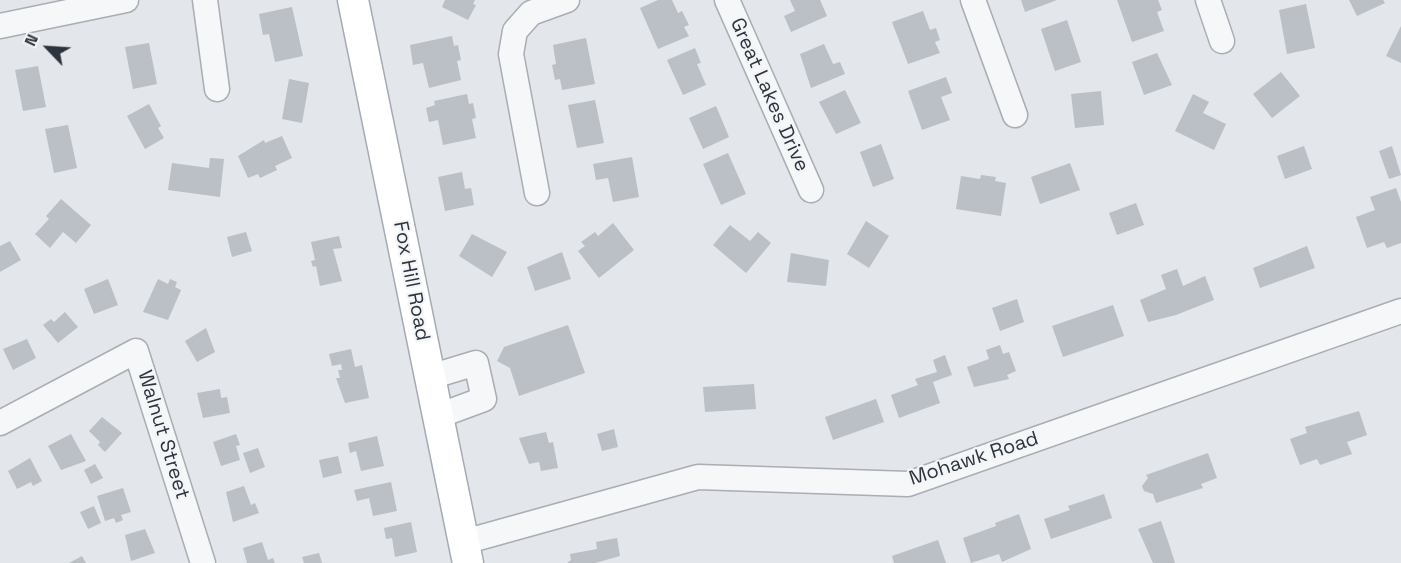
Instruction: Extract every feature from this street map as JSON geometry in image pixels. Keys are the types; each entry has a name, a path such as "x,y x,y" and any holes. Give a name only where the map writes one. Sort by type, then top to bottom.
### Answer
{"main road":[{"name":"Fox Hill Road","path":"353,0 466,553"}],"street":[{"path":"0,26 126,0"},
{"path":"205,0 217,89"},
{"path":"537,193 511,54 515,31 531,13 567,0"},
{"name":"Great Lakes Drive","path":"727,0 811,190"},
{"path":"973,0 1015,115"},
{"path":"1208,0 1222,41"},
{"name":"Mohawk Road","path":"466,553 698,477 908,484 1401,311"},
{"name":"Walnut Street","path":"0,423 136,351 203,563"},
{"path":"430,377 476,363 484,399 438,416"}],"building":[{"path":"445,0 475,0 473,4 476,5 468,20 442,7"},
{"path":"658,0 672,0 678,13 682,11 689,25 684,27 689,36 658,49 640,8"},
{"path":"790,0 820,0 827,16 791,32 784,16 795,11"},
{"path":"1021,0 1057,0 1025,12"},
{"path":"1117,0 1158,0 1162,10 1157,12 1164,31 1132,42"},
{"path":"1349,0 1383,0 1385,3 1357,16"},
{"path":"1306,4 1315,48 1287,54 1279,10"},
{"path":"292,7 303,56 275,62 269,34 263,35 259,14"},
{"path":"923,11 930,30 936,28 940,40 935,42 940,53 908,64 892,22"},
{"path":"1067,20 1081,62 1055,71 1041,29"},
{"path":"1401,26 1401,63 1386,56"},
{"path":"452,36 454,46 458,45 461,60 457,61 461,80 429,88 423,63 413,65 410,45"},
{"path":"586,38 595,84 562,90 560,79 555,80 552,65 556,64 553,45"},
{"path":"149,43 157,84 133,89 125,47"},
{"path":"824,44 833,64 840,62 845,74 811,88 800,54"},
{"path":"695,48 701,63 697,64 706,85 683,95 667,60"},
{"path":"1157,53 1172,85 1144,95 1132,62"},
{"path":"38,66 46,107 23,111 15,70"},
{"path":"1281,72 1300,96 1272,118 1253,94"},
{"path":"946,77 952,93 941,97 950,120 922,130 908,91"},
{"path":"289,79 309,83 302,123 282,119"},
{"path":"845,90 861,123 836,134 819,102"},
{"path":"1101,91 1104,125 1075,128 1071,94"},
{"path":"467,94 469,104 473,103 476,118 472,119 476,138 443,145 438,120 429,122 426,108 435,105 434,101"},
{"path":"1193,94 1209,102 1203,113 1226,124 1214,150 1175,131"},
{"path":"595,100 604,143 577,148 568,105"},
{"path":"149,104 161,126 158,128 164,138 145,149 127,116"},
{"path":"716,106 729,137 703,149 689,118"},
{"path":"68,125 77,168 54,173 45,129"},
{"path":"282,136 292,158 275,166 277,170 260,178 258,174 248,178 238,156 264,140 265,143"},
{"path":"881,144 894,179 873,187 860,152"},
{"path":"1304,146 1312,169 1285,179 1277,156"},
{"path":"1392,146 1401,175 1389,179 1379,151"},
{"path":"728,153 746,194 721,205 703,164"},
{"path":"632,157 639,197 613,202 608,178 596,180 593,164"},
{"path":"210,158 224,159 220,197 168,190 172,163 209,168"},
{"path":"1070,163 1080,190 1040,204 1031,177"},
{"path":"462,172 465,189 471,188 474,205 445,211 438,177"},
{"path":"981,175 996,177 995,181 1006,183 1001,216 956,209 961,176 980,179"},
{"path":"1396,188 1401,202 1401,243 1387,248 1384,242 1367,248 1356,217 1375,210 1370,197"},
{"path":"61,199 91,225 76,243 63,232 50,248 35,234 49,219 46,216"},
{"path":"1136,203 1144,225 1117,235 1109,213"},
{"path":"866,221 889,236 869,268 847,254"},
{"path":"613,223 634,250 599,278 578,251 585,246 581,242 595,232 598,236"},
{"path":"730,225 750,241 758,232 771,243 746,273 713,245"},
{"path":"246,232 252,251 232,257 227,237"},
{"path":"472,234 507,252 492,277 459,256"},
{"path":"339,236 342,248 333,249 342,281 320,286 316,266 313,267 311,261 315,260 311,242"},
{"path":"10,241 21,260 0,272 0,246"},
{"path":"1307,246 1315,268 1260,288 1253,268"},
{"path":"562,252 571,279 535,291 527,267"},
{"path":"791,253 829,260 826,286 787,282"},
{"path":"1177,269 1183,286 1205,276 1214,300 1176,315 1148,322 1140,300 1166,289 1161,275"},
{"path":"108,279 118,305 94,314 84,289"},
{"path":"158,279 168,284 170,279 177,282 175,287 181,290 168,320 143,312"},
{"path":"1017,299 1024,322 1000,331 992,308"},
{"path":"1113,305 1124,336 1063,357 1052,326"},
{"path":"65,312 78,327 58,343 43,325 51,319 54,322"},
{"path":"568,325 585,373 519,396 510,368 497,361 504,347"},
{"path":"206,328 215,352 197,362 185,341"},
{"path":"27,339 36,358 13,370 3,349"},
{"path":"1000,345 1003,354 1009,352 1016,371 1007,375 1009,379 974,387 967,367 989,359 986,350"},
{"path":"351,349 355,367 362,365 369,398 345,403 336,378 340,378 338,370 342,370 341,364 332,366 329,354"},
{"path":"945,355 952,375 933,382 940,403 899,418 891,395 918,385 915,379 937,372 933,360"},
{"path":"754,384 756,409 705,412 703,387"},
{"path":"220,389 221,398 227,397 230,413 203,418 197,393"},
{"path":"876,399 884,422 833,440 825,417"},
{"path":"1359,411 1367,435 1347,442 1352,454 1320,465 1317,459 1300,465 1290,439 1307,433 1305,427"},
{"path":"102,417 122,433 105,452 98,445 100,442 89,431"},
{"path":"614,429 618,447 602,451 597,434"},
{"path":"546,432 549,443 553,442 558,468 541,471 539,462 529,464 519,438"},
{"path":"71,434 86,461 61,470 48,446"},
{"path":"236,434 240,445 236,446 240,460 221,466 213,442"},
{"path":"377,436 384,466 361,471 356,451 350,453 348,443"},
{"path":"258,448 265,467 250,473 243,453"},
{"path":"1208,453 1217,478 1201,484 1203,488 1156,503 1153,494 1144,491 1142,486 1148,478 1146,475"},
{"path":"338,456 342,473 323,478 319,460"},
{"path":"30,458 42,481 33,486 31,482 17,489 8,471"},
{"path":"95,464 103,478 91,484 84,470"},
{"path":"391,482 397,511 373,516 369,498 357,501 354,490"},
{"path":"244,486 251,505 255,503 259,513 233,522 226,492"},
{"path":"123,488 131,512 121,515 123,520 116,523 114,518 105,521 97,496"},
{"path":"1104,494 1112,518 1051,539 1044,519 1070,510 1068,506"},
{"path":"94,506 101,523 88,529 80,512"},
{"path":"1019,514 1031,549 1002,562 999,554 971,563 963,538 996,526 995,523"},
{"path":"1161,521 1175,563 1153,563 1138,529"},
{"path":"411,522 417,552 395,557 392,538 386,539 384,528"},
{"path":"145,529 155,553 131,561 125,535"},
{"path":"617,538 620,556 595,563 567,563 571,560 570,554 597,549 596,542"},
{"path":"938,540 946,563 894,563 892,556"},
{"path":"262,542 268,560 273,558 275,563 247,563 243,548"},
{"path":"319,553 322,563 304,563 302,557"},
{"path":"82,556 86,563 69,563"}]}
